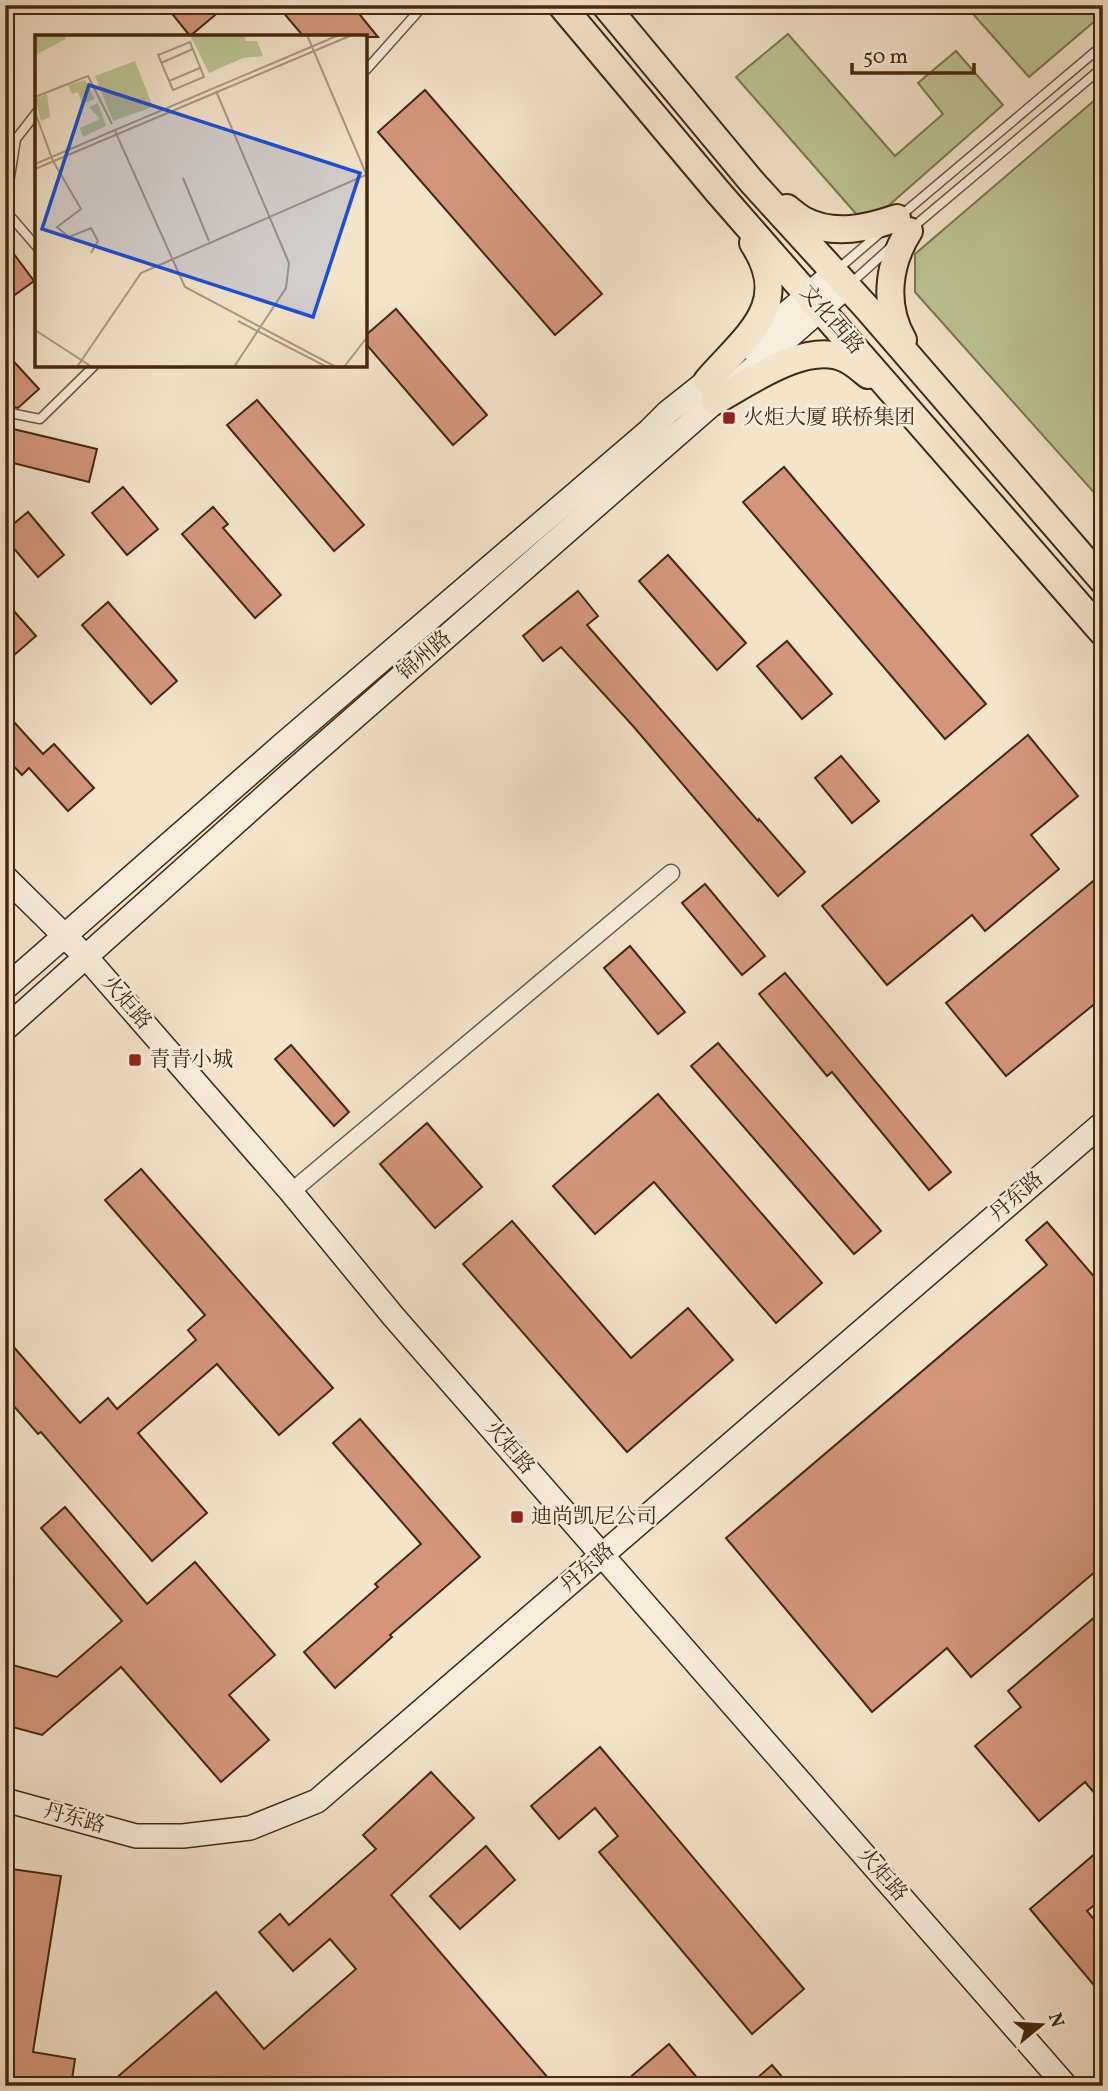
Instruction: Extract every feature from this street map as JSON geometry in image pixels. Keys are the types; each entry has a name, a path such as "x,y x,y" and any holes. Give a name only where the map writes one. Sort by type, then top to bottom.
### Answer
{"main road":[{"name":"文化西路","path":"561,5 718,192 1103,634"},
{"name":"文化西路","path":"605,5 752,182 841,279 1103,581"},
{"path":"752,182 804,221 821,227 844,229 903,225 901,244 890,279 891,303 901,336 928,380"},
{"path":"711,391 757,325 767,306 771,290 760,254 718,192"},
{"name":"锦州路","path":"5,1029 711,391 841,279"},
{"path":"711,391 814,354 832,355 845,358 902,402"},
{"name":"锦州路","path":"5,988 668,412 711,391"},
{"name":"火炬路","path":"5,877 86,957 291,1192 393,1316 1066,2086"},
{"name":"丹东路","path":"5,1800 136,1836 183,1836 250,1828 317,1801 1103,1123"}],"street":[{"path":"291,1192 671,873"}],"lane":[{"path":"368,68 424,5"},
{"path":"841,279 1103,45"},
{"path":"841,279 903,225 1103,66"},
{"path":"35,115 16,139 5,209 35,245"},
{"path":"5,412 40,419 92,368"}],"green space":[{"path":"965,5 1103,5 1103,14 1029,77"},
{"path":"788,34 895,156 943,114 918,83 956,51 1003,105 888,206 858,216 736,77"},
{"path":"1103,93 1103,493 1098,497 915,292 915,254"}],"building":[{"path":"165,5 227,5 191,35"},
{"path":"289,5 352,5 378,37 302,35 282,11"},
{"path":"425,90 602,294 555,335 378,132"},
{"path":"5,242 34,281 5,302"},
{"path":"396,309 487,415 453,445 368,346 368,333"},
{"path":"5,352 39,389 18,408 5,401"},
{"path":"257,400 364,525 334,551 227,425"},
{"path":"5,427 97,449 89,482 5,461"},
{"path":"784,467 986,704 945,739 743,502"},
{"path":"123,487 158,529 127,555 92,513"},
{"path":"213,507 228,524 223,528 281,595 255,618 182,534"},
{"path":"28,512 64,555 38,577 5,538 5,531"},
{"path":"668,555 746,643 717,670 639,581"},
{"path":"578,591 598,616 587,625 805,872 778,896 633,726 561,647 543,661 523,636"},
{"path":"5,601 36,636 12,657 5,650"},
{"path":"108,602 177,681 151,704 82,625"},
{"path":"787,641 832,694 802,719 757,666"},
{"path":"13,721 43,754 54,744 94,788 68,811 29,768 22,775 5,757 5,728"},
{"path":"1028,735 1078,796 1031,835 1059,869 985,931 972,915 887,985 822,906"},
{"path":"841,756 879,801 852,823 815,778"},
{"path":"1103,873 1103,997 1006,1076 946,1003"},
{"path":"705,884 765,956 742,975 682,903"},
{"path":"630,946 685,1012 658,1034 604,968"},
{"path":"785,973 951,1172 929,1190 832,1072 827,1076 759,994"},
{"path":"718,1043 881,1231 854,1254 691,1066"},
{"path":"291,1045 349,1112 334,1126 275,1059"},
{"path":"658,1094 822,1283 776,1323 654,1182 595,1234 553,1186"},
{"path":"427,1123 482,1187 435,1228 380,1164"},
{"path":"141,1169 333,1388 279,1435 217,1364 138,1433 207,1513 152,1561 41,1432 38,1434 5,1396 5,1337 80,1423 108,1398 117,1409 196,1340 188,1330 205,1315 105,1200"},
{"path":"512,1221 631,1358 688,1308 733,1360 627,1452 463,1264"},
{"path":"1047,1222 1103,1287 1103,1565 971,1677 947,1648 872,1712 726,1538 1047,1265 1026,1240"},
{"path":"360,1419 480,1557 390,1635 392,1637 335,1688 304,1652 378,1587 375,1584 421,1544 333,1443"},
{"path":"65,1507 147,1604 195,1562 275,1655 229,1695 269,1740 221,1782 121,1667 42,1735 5,1725 5,1663 57,1677 122,1621 41,1528"},
{"path":"1103,1610 1103,1803 1085,1782 1039,1821 975,1746 1021,1707 1008,1691"},
{"path":"600,1747 804,1989 752,2034 599,1852 618,1836 595,1808 559,1839 531,1806"},
{"path":"431,1772 474,1818 391,1895 555,2086 107,2086 216,1992 264,2049 356,1969 330,1939 293,1971 259,1932 280,1914 289,1925 376,1849 363,1835"},
{"path":"486,1846 515,1880 460,1929 430,1896"},
{"path":"1097,1852 1103,1859 1103,1898 1087,1911 1103,1930 1103,1996 1030,1909"},
{"path":"5,1868 61,1876 33,2052 75,2059 71,2086 5,2086"},
{"path":"669,2044 704,2086 620,2086"},
{"path":"772,2065 790,2086 748,2086"}],"place":[{"name":"火炬大厦 联桥集团","path":"729,418"},
{"name":"青青小城","path":"135,1060"},
{"name":"迪尚凯尼公司","path":"517,1517"}]}
